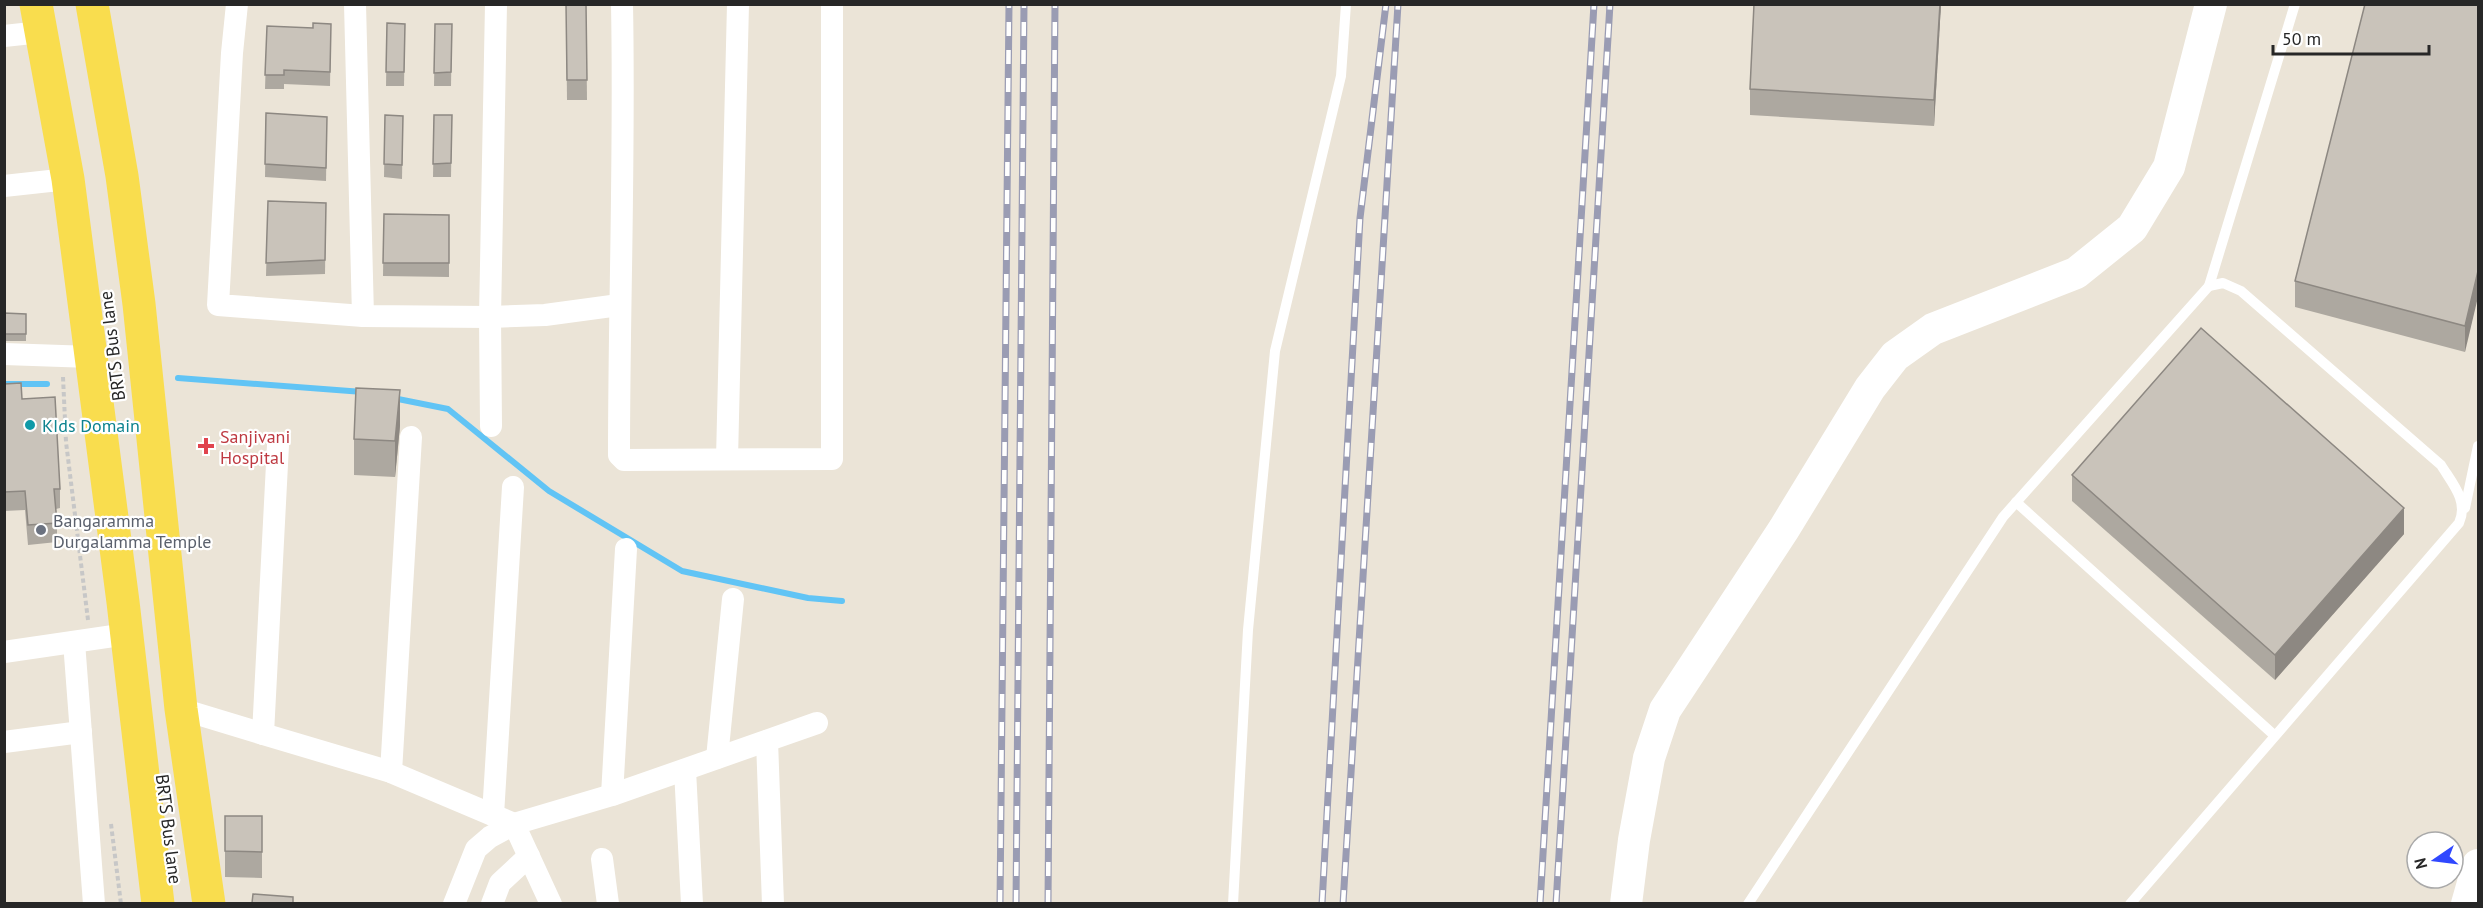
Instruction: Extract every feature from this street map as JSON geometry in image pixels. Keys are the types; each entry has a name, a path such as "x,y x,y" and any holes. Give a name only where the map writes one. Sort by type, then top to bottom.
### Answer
{"main road":[{"name":"BRTS Bus lane","path":"59,4 99,243 178,903"},
{"path":"92,4 122,176 141,325 181,709 209,903"},
{"path":"38,18 68,179 77,357 127,634 158,903"}],"street":[{"path":"237,4 232,53 218,305 363,316 490,317 545,315 619,304"},
{"path":"355,4 363,316"},
{"path":"490,426 496,4"},
{"path":"622,4 624,114 619,304 621,459 831,459 832,4"},
{"path":"727,459 738,4"},
{"path":"1626,903 1634,840 1649,758 1665,710 1784,529 1870,388 1895,356 1933,329 2076,273 2132,228 2169,167 2211,4"},
{"path":"4,36 38,18"},
{"path":"4,186 68,179"},
{"path":"4,354 77,357"},
{"path":"391,772 411,437"},
{"path":"262,734 278,445"},
{"path":"493,815 513,487"},
{"path":"612,795 626,549"},
{"path":"717,758 733,599"},
{"path":"4,652 127,634"},
{"path":"82,641 81,732 94,903"},
{"path":"181,709 391,772 493,815 522,841 551,903"},
{"path":"454,903 476,849 490,837 522,841 612,795 685,776 717,758 767,749 817,723"},
{"path":"4,742 81,732"},
{"path":"767,749 773,903"},
{"path":"685,776 692,903"},
{"path":"492,903 522,841"},
{"path":"602,859 608,903"},
{"path":"2467,903 2478,865"}],"lane":[{"path":"1233,903 1248,630 1275,351 1341,76 1346,4"},
{"path":"1748,903 2003,517 2209,286 2295,4"},
{"path":"2209,286 2223,283 2241,291 2441,465 2460,495 2463,514"},
{"path":"2130,903 2459,523 2478,446"},
{"path":"2016,502 2274,735"}],"path":[{"path":"77,357 66,442 82,641"},
{"path":"110,814 121,903"}],"building":[{"path":"566,4 586,4 587,80 567,80"},
{"path":"1754,4 1940,4 1934,100 1750,89"},
{"path":"2365,4 2478,4 2478,271 2465,326 2295,281"},
{"path":"313,23 331,24 330,72 284,70 284,75 265,75 267,26 313,28"},
{"path":"387,23 405,24 404,72 386,72"},
{"path":"435,24 452,24 451,72 434,73"},
{"path":"266,113 327,117 326,168 265,164"},
{"path":"385,115 403,116 402,165 384,164"},
{"path":"434,115 452,115 451,163 433,164"},
{"path":"268,201 326,203 325,260 266,263"},
{"path":"384,214 449,215 449,263 383,263"},
{"path":"4,313 26,314 26,334 4,334"},
{"path":"2201,328 2404,508 2275,655 2072,475"},
{"path":"21,383 22,399 55,397 60,489 54,489 57,523 28,525 25,491 4,492 4,384"},
{"path":"356,388 400,390 395,441 354,439"},
{"path":"225,816 262,816 262,852 225,851"},
{"path":"253,894 293,897 293,903 252,903"}],"waterway":[{"path":"178,378 363,392"},
{"path":"4,384 47,384"},
{"path":"393,398 448,409 549,491 682,571 808,598 842,601"}],"railway":[{"path":"1000,904 1009,4"},
{"path":"1016,904 1024,4"},
{"path":"1048,904 1055,4"},
{"path":"1322,904 1360,218 1386,4"},
{"path":"1343,904 1398,4"},
{"path":"1540,904 1594,4"},
{"path":"1556,904 1610,4"}],"place":[{"name":"KIds Domain","path":"30,425"},
{"name":"Sanjivani Hospital","path":"206,446"},
{"name":"Bangaramma Durgalamma Temple","path":"41,530"}]}
